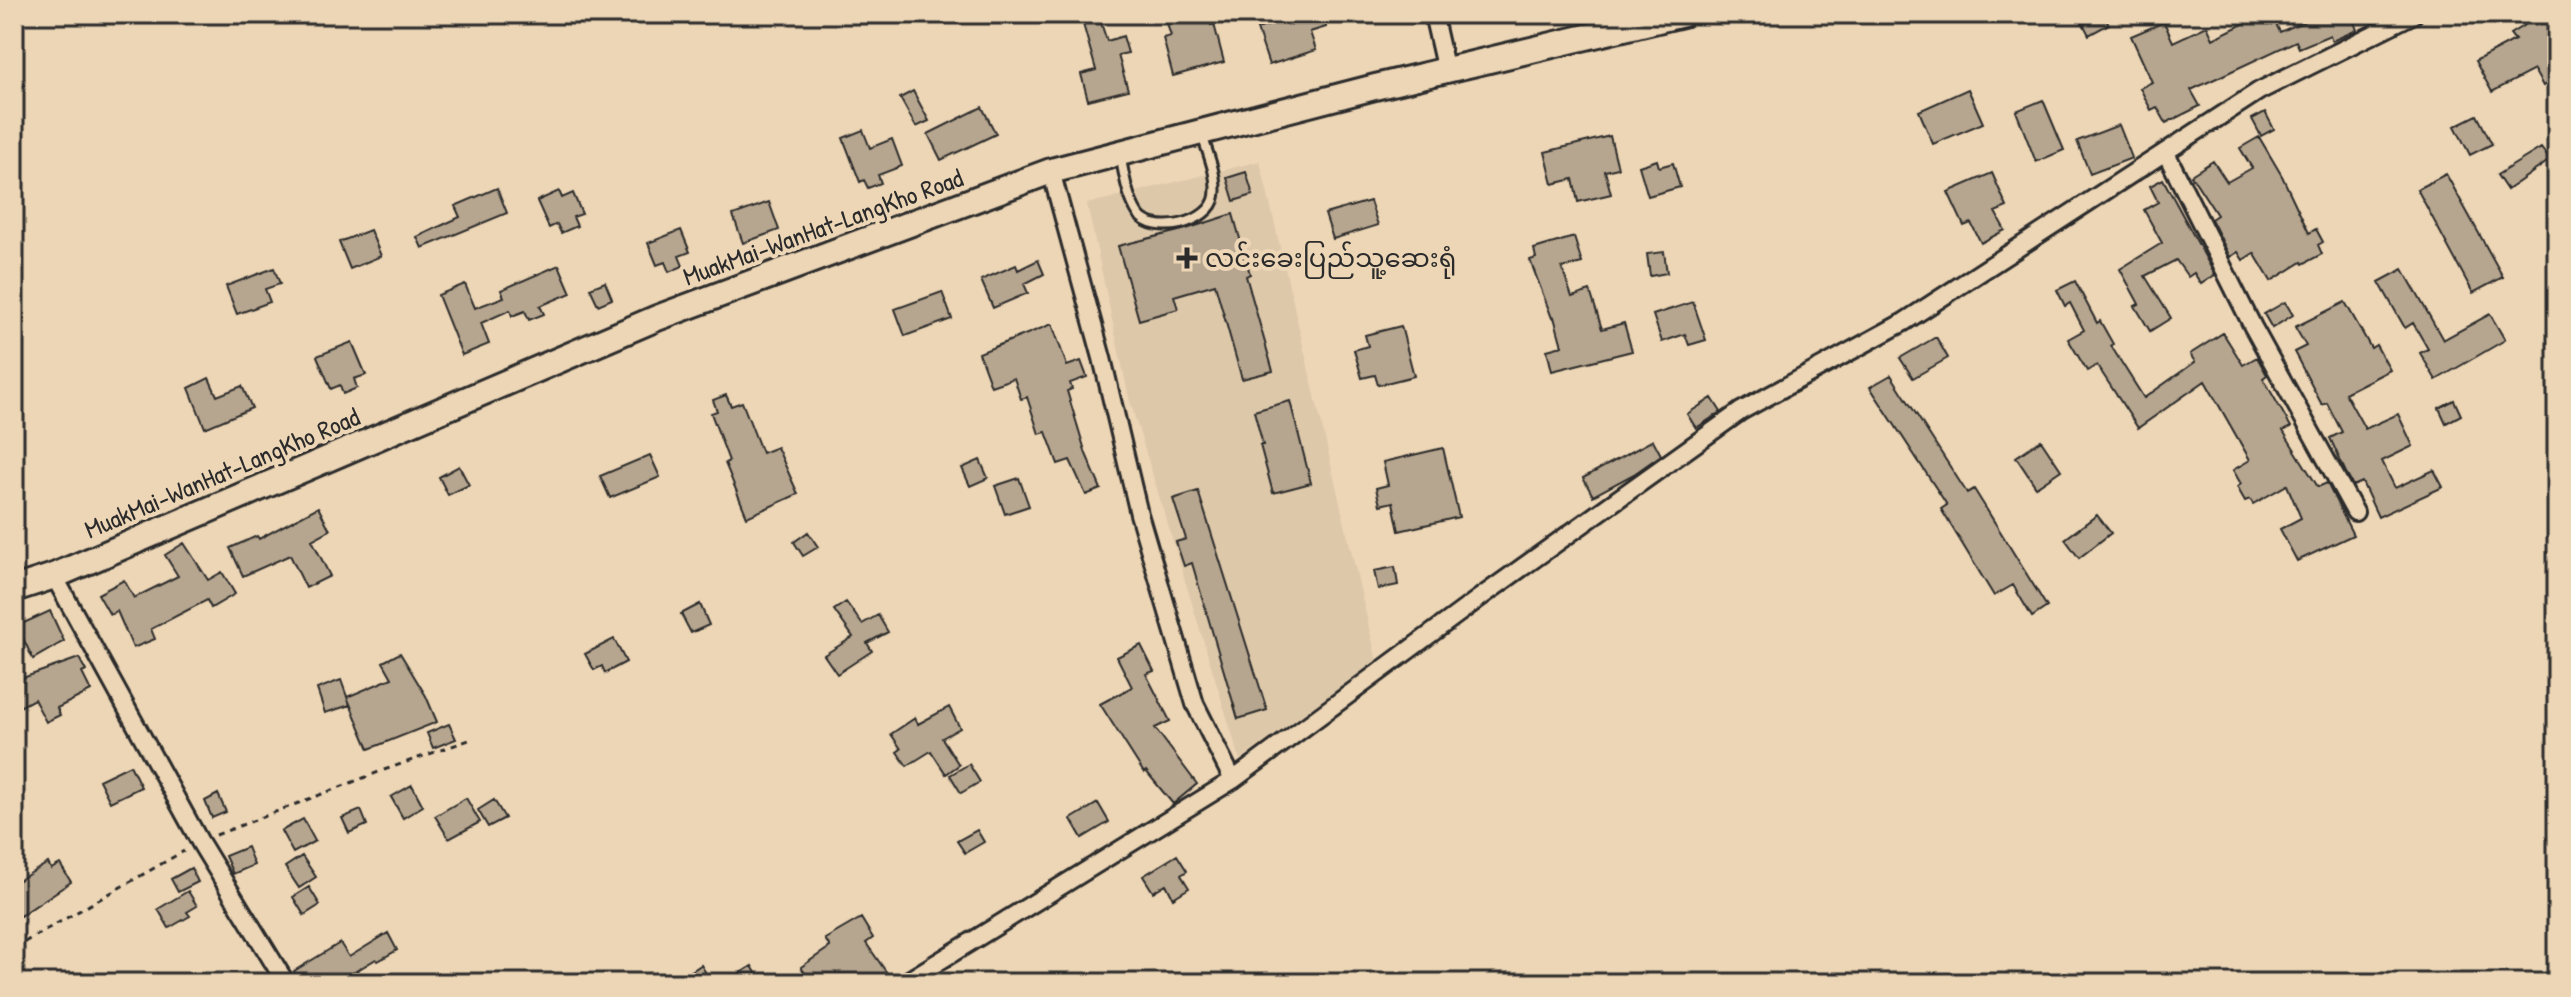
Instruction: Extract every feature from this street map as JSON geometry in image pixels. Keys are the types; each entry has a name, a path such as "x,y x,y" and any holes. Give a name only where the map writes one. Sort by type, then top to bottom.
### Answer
{"main road":[{"name":"MuakMai-WanHat-LangKho Road","path":"14,589 54,576 657,318 1051,171 1375,87 1683,14"}],"street":[{"path":"1433,14 1446,71"},
{"path":"904,983 1233,780 1741,411 1904,322 2259,91 2414,14"},
{"path":"2166,153 2253,327 2355,512"},
{"path":"1051,171 1102,358 1139,514 1195,704 1233,780"},
{"path":"54,576 200,842 286,983"}],"lane":[{"path":"1119,154 1129,193 1139,215 1148,223 1161,227 1197,218 1209,209 1215,197 1213,172 1202,132"}],"path":[{"path":"14,948 200,842 469,740"}],"shaded area":[{"path":"1260,161 1377,661 1240,760 1129,398 1087,204"}],"building":[{"path":"1191,14 1207,14 1211,25 1214,24 1224,62 1173,76 1163,38 1171,36 1166,21"},
{"path":"1303,14 1322,14 1326,27 1310,32 1316,50 1269,65 1257,29"},
{"path":"2078,14 2103,14 2109,24 2089,35"},
{"path":"2243,14 2271,14 2280,32 2321,14 2351,14 2357,30 2332,41 2330,35 2299,48 2296,41 2191,90 2200,106 2166,123 2157,107 2151,110 2140,88 2152,82 2131,36 2164,22 2173,42 2207,26 2213,39 2247,22"},
{"path":"2542,14 2557,14 2557,77 2543,86 2534,70 2492,92 2475,61 2515,40 2510,34"},
{"path":"1100,20 1107,41 1123,36 1128,53 1118,55 1128,90 1088,100 1081,74 1096,70 1083,24"},
{"path":"1968,89 1983,123 1933,144 1919,111"},
{"path":"913,91 929,121 916,127 900,98"},
{"path":"2043,100 2064,150 2036,162 2016,111"},
{"path":"982,107 996,134 941,160 928,134"},
{"path":"2265,112 2274,129 2261,136 2252,119"},
{"path":"2477,115 2492,144 2470,155 2455,126"},
{"path":"2119,125 2132,158 2090,174 2077,141"},
{"path":"863,130 870,148 892,139 902,166 878,175 881,183 868,188 864,180 860,182 843,138"},
{"path":"1610,136 1618,168 1605,171 1611,194 1578,202 1573,179 1553,184 1545,152"},
{"path":"2259,137 2309,233 2316,229 2323,242 2318,245 2322,254 2271,281 2254,253 2243,260 2238,252 2230,257 2211,219 2217,215 2191,175 2213,161 2227,182 2252,168 2240,148"},
{"path":"2541,148 2550,160 2507,190 2497,175"},
{"path":"1657,160 1659,167 1673,163 1680,187 1648,196 1639,166"},
{"path":"1246,172 1253,195 1234,201 1227,178"},
{"path":"1992,173 2007,207 1995,212 2005,230 1981,243 1971,223 1964,226 1948,192"},
{"path":"2446,174 2503,277 2473,293 2417,189"},
{"path":"2163,179 2215,275 2201,284 2194,273 2188,277 2176,260 2145,276 2171,318 2150,331 2135,306 2139,304 2120,269 2162,243 2144,210 2158,202 2150,186"},
{"path":"497,188 507,213 422,248 417,237 460,217 455,206"},
{"path":"559,191 562,198 573,193 582,214 573,217 577,226 561,233 557,224 549,228 537,201"},
{"path":"1370,201 1378,225 1333,239 1325,214"},
{"path":"769,202 779,230 743,243 733,215"},
{"path":"1233,214 1250,274 1246,276 1273,371 1242,379 1215,284 1174,296 1178,309 1139,320 1118,246"},
{"path":"370,230 381,256 350,269 339,242"},
{"path":"681,230 690,252 679,256 683,266 669,272 665,262 657,265 648,243"},
{"path":"1574,237 1582,263 1562,268 1572,297 1590,291 1602,329 1624,323 1632,351 1552,371 1547,350 1562,346 1554,317 1530,260 1536,258 1534,249"},
{"path":"1664,252 1667,273 1650,276 1647,254"},
{"path":"1038,260 1044,274 1024,284 1028,293 993,308 981,280 1016,265 1018,270"},
{"path":"559,265 571,293 540,306 544,314 529,320 525,311 512,316 510,310 481,323 489,344 462,355 438,295 465,284 475,308 504,297 501,290"},
{"path":"274,268 280,284 265,289 270,302 237,314 226,286"},
{"path":"2403,269 2443,340 2490,314 2505,340 2436,380 2420,353 2428,349 2413,323 2405,328 2379,282"},
{"path":"2075,281 2144,398 2195,362 2190,354 2223,333 2243,365 2257,357 2267,375 2263,378 2291,427 2283,431 2318,487 2327,483 2353,535 2297,561 2280,529 2301,518 2287,485 2253,504 2250,499 2245,501 2237,487 2241,484 2233,470 2250,460 2205,381 2138,428 2097,365 2087,371 2068,339 2084,330 2070,303 2065,306 2057,290"},
{"path":"605,282 612,299 598,305 590,288"},
{"path":"942,292 952,319 905,336 895,309"},
{"path":"1693,302 1706,340 1689,345 1685,334 1662,342 1653,315"},
{"path":"2285,302 2293,315 2272,328 2264,314"},
{"path":"2345,302 2371,348 2376,345 2390,370 2345,393 2365,429 2398,414 2413,446 2382,461 2395,488 2434,470 2443,487 2378,517 2362,482 2353,486 2347,475 2330,438 2342,432 2327,403 2322,405 2294,352 2306,346 2295,327"},
{"path":"1052,324 1067,366 1081,361 1087,377 1070,383 1072,389 1067,391 1086,454 1101,489 1086,495 1070,460 1058,464 1046,432 1039,434 1027,397 1021,399 1014,378 991,386 979,353"},
{"path":"1401,326 1414,376 1378,385 1375,375 1362,378 1354,350 1368,346 1365,335"},
{"path":"1936,337 1948,358 1913,378 1900,358"},
{"path":"352,342 366,375 354,379 357,388 343,394 340,385 331,389 317,356"},
{"path":"1891,375 1967,493 1974,489 2047,607 2032,617 2013,585 1994,596 1941,509 1947,505 1870,387"},
{"path":"209,378 217,396 242,386 252,408 205,428 189,388"},
{"path":"726,395 731,406 742,402 762,453 777,447 798,494 747,517 725,463 729,461 711,413 717,411 713,400"},
{"path":"1712,398 1721,412 1696,428 1687,414"},
{"path":"2454,400 2461,415 2446,423 2439,408"},
{"path":"1290,401 1311,483 1273,493 1254,411"},
{"path":"1653,440 1661,455 1593,496 1583,478"},
{"path":"2041,440 2061,470 2036,487 2016,457"},
{"path":"1443,448 1459,517 1399,531 1393,502 1380,505 1376,488 1388,485 1383,462"},
{"path":"650,455 660,477 610,498 600,476"},
{"path":"980,460 988,478 970,486 962,468"},
{"path":"459,466 469,485 448,495 439,477"},
{"path":"1019,478 1029,506 1005,514 995,486"},
{"path":"1198,491 1267,710 1238,719 1192,563 1184,566 1176,542 1186,539 1173,499"},
{"path":"318,507 330,530 312,540 330,576 306,588 290,555 243,576 230,548 257,536 259,539"},
{"path":"2097,515 2111,533 2079,558 2065,539"},
{"path":"808,532 818,547 803,556 794,542"},
{"path":"184,543 208,580 222,572 235,594 211,608 207,600 151,629 155,639 133,648 117,611 110,615 98,594 124,580 134,598 178,576 165,555"},
{"path":"1395,567 1398,585 1378,589 1374,571"},
{"path":"846,602 862,624 878,615 888,632 867,643 872,651 837,674 824,655 853,637 834,610"},
{"path":"700,604 709,625 691,633 681,614"},
{"path":"50,611 64,641 33,659 17,626"},
{"path":"614,639 626,662 605,673 602,666 594,670 585,654"},
{"path":"1141,645 1154,671 1146,674 1170,721 1155,728 1197,784 1173,804 1146,771 1144,773 1100,704 1132,687 1117,657"},
{"path":"400,653 426,696 437,722 369,749 347,697 392,678 383,662"},
{"path":"79,658 91,691 57,708 60,715 46,722 34,699 14,710 14,681"},
{"path":"341,680 350,705 325,713 317,689"},
{"path":"949,707 960,728 942,738 959,765 946,774 931,751 907,766 897,752 901,749 891,734 915,718 918,724"},
{"path":"449,724 456,739 433,748 427,733"},
{"path":"969,764 980,782 961,793 950,775"},
{"path":"130,765 141,787 110,802 99,780"},
{"path":"412,785 423,806 403,818 391,797"},
{"path":"218,794 226,812 212,818 205,801"},
{"path":"466,798 480,822 449,839 435,816"},
{"path":"494,800 505,818 488,827 478,810"},
{"path":"1098,803 1109,822 1082,838 1071,819"},
{"path":"361,810 367,825 349,833 342,818"},
{"path":"303,819 315,841 293,853 281,831"},
{"path":"977,830 984,842 965,853 957,841"},
{"path":"247,847 254,865 233,874 225,856"},
{"path":"1177,855 1187,871 1181,875 1189,888 1173,898 1166,884 1153,892 1143,876"},
{"path":"302,856 316,877 299,888 285,867"},
{"path":"48,863 51,869 60,864 71,882 20,916 14,906 14,883"},
{"path":"191,868 198,882 178,892 171,879"},
{"path":"309,887 320,905 304,915 293,897"},
{"path":"188,891 197,906 187,912 190,916 169,928 158,909"},
{"path":"861,918 873,938 866,943 887,973 872,983 811,983 801,967 830,947 825,939"},
{"path":"388,933 397,950 336,983 331,983 327,976 316,983 301,983 294,971 340,943 349,957"},
{"path":"701,965 712,983 673,983"},
{"path":"752,966 762,983 724,983"}],"place":[{"name":"လင်းခေးပြည်သူ့ဆေးရုံ","path":"1187,258"}]}
